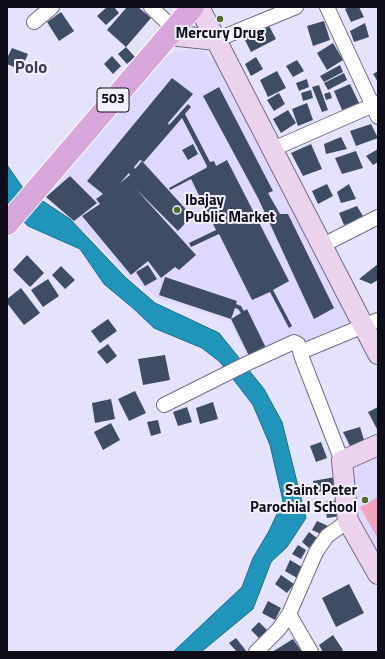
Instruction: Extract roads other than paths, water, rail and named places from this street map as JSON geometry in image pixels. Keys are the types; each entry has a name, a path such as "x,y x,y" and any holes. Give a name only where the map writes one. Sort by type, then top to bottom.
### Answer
{"main road":[{"name":"503","path":"8,223 193,7"}],"street":[{"path":"34,22 52,7"},
{"path":"151,7 172,32 216,40 296,7"},
{"path":"199,7 322,245 371,323 378,354"},
{"path":"273,149 376,108 327,7"},
{"path":"322,245 378,217"},
{"path":"300,350 303,351 371,323"},
{"path":"164,405 294,342 298,344 342,461 348,521 378,574"},
{"path":"342,461 378,445"},
{"path":"256,652 279,629 289,614 316,552 327,536 348,521"},
{"path":"289,614 311,652"}],"water":[{"path":"7,165 23,188 70,219 125,277 155,303 219,333 264,389 282,422 306,518 287,547 271,562 253,609 201,652 173,652 242,587 253,558 269,531 283,501 270,445 253,405 220,362 202,348 154,328 104,284 80,249 28,226 7,205"}],"place":[{"name":"Mercury Drug","path":"220,19"},
{"name":"Ibajay Public Market","path":"177,210"},
{"name":"Saint Peter Parochial School","path":"365,500"}],"district":[{"name":"Polo","path":"31,69"}]}
